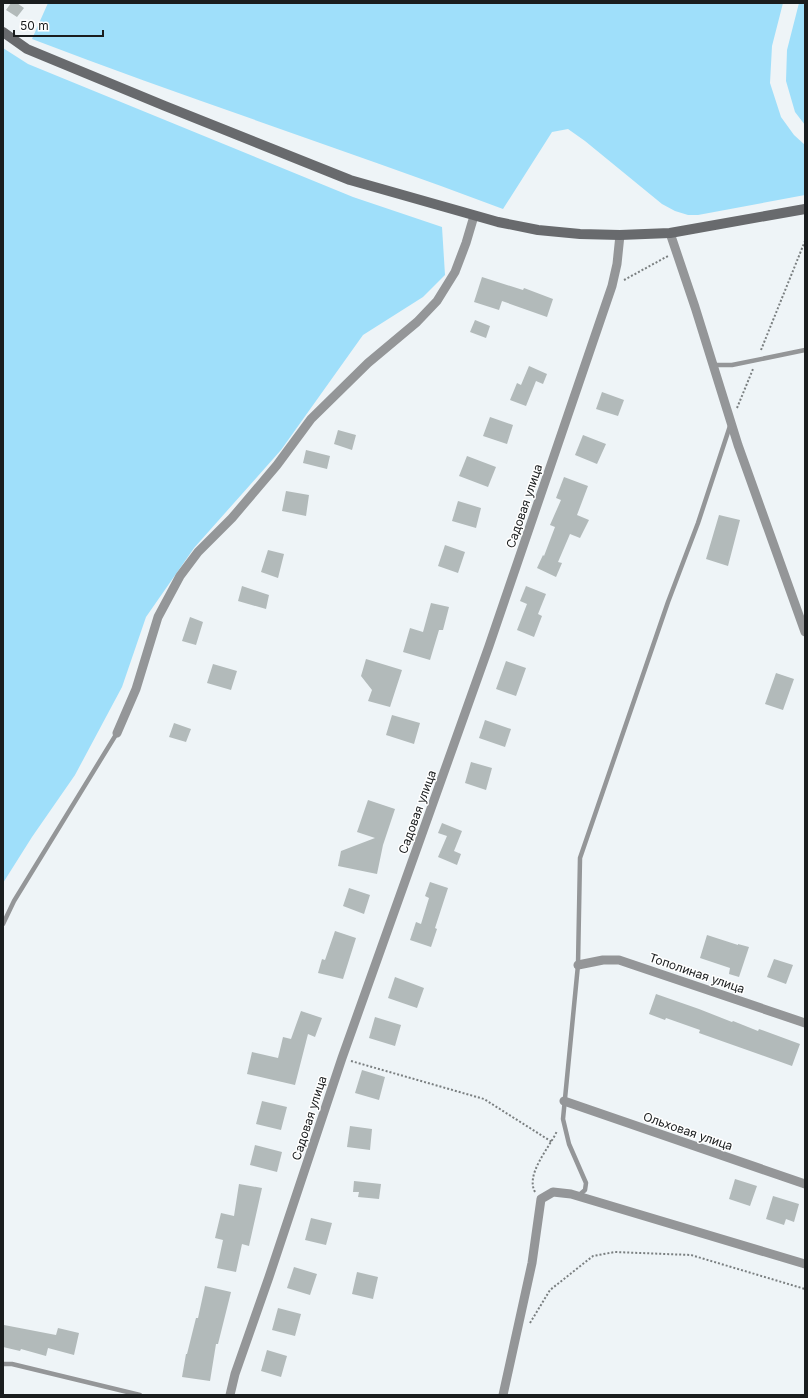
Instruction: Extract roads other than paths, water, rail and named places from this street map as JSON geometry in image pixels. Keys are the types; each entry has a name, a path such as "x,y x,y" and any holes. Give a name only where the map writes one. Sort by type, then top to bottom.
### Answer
{"street":[{"path":"3,32 27,49 343,177 498,222 538,230 580,234 620,235 670,233 805,209"},
{"path":"117,733 136,689 158,617 180,576 198,552 232,518 277,464 311,418 368,363 417,322 437,302 455,272 474,216"},
{"path":"670,233 732,422 738,445 805,632"},
{"name":"Садовая улица","path":"230,1395 235,1374 342,1058 486,653 612,286 617,264 620,235"},
{"name":"Тополиная улица","path":"578,965 603,960 619,960 805,1023"},
{"name":"Ольховая улица","path":"564,1100 805,1184"},
{"path":"503,1395 532,1262 541,1199 553,1192 578,1196 805,1264"}],"lane":[{"path":"713,365 732,365 805,350"},
{"path":"578,1196 584,1190 586,1183 569,1144 563,1119 578,965 580,858 732,422"},
{"path":"3,924 14,901 117,733"},
{"path":"3,1364 12,1364 140,1395"}]}
